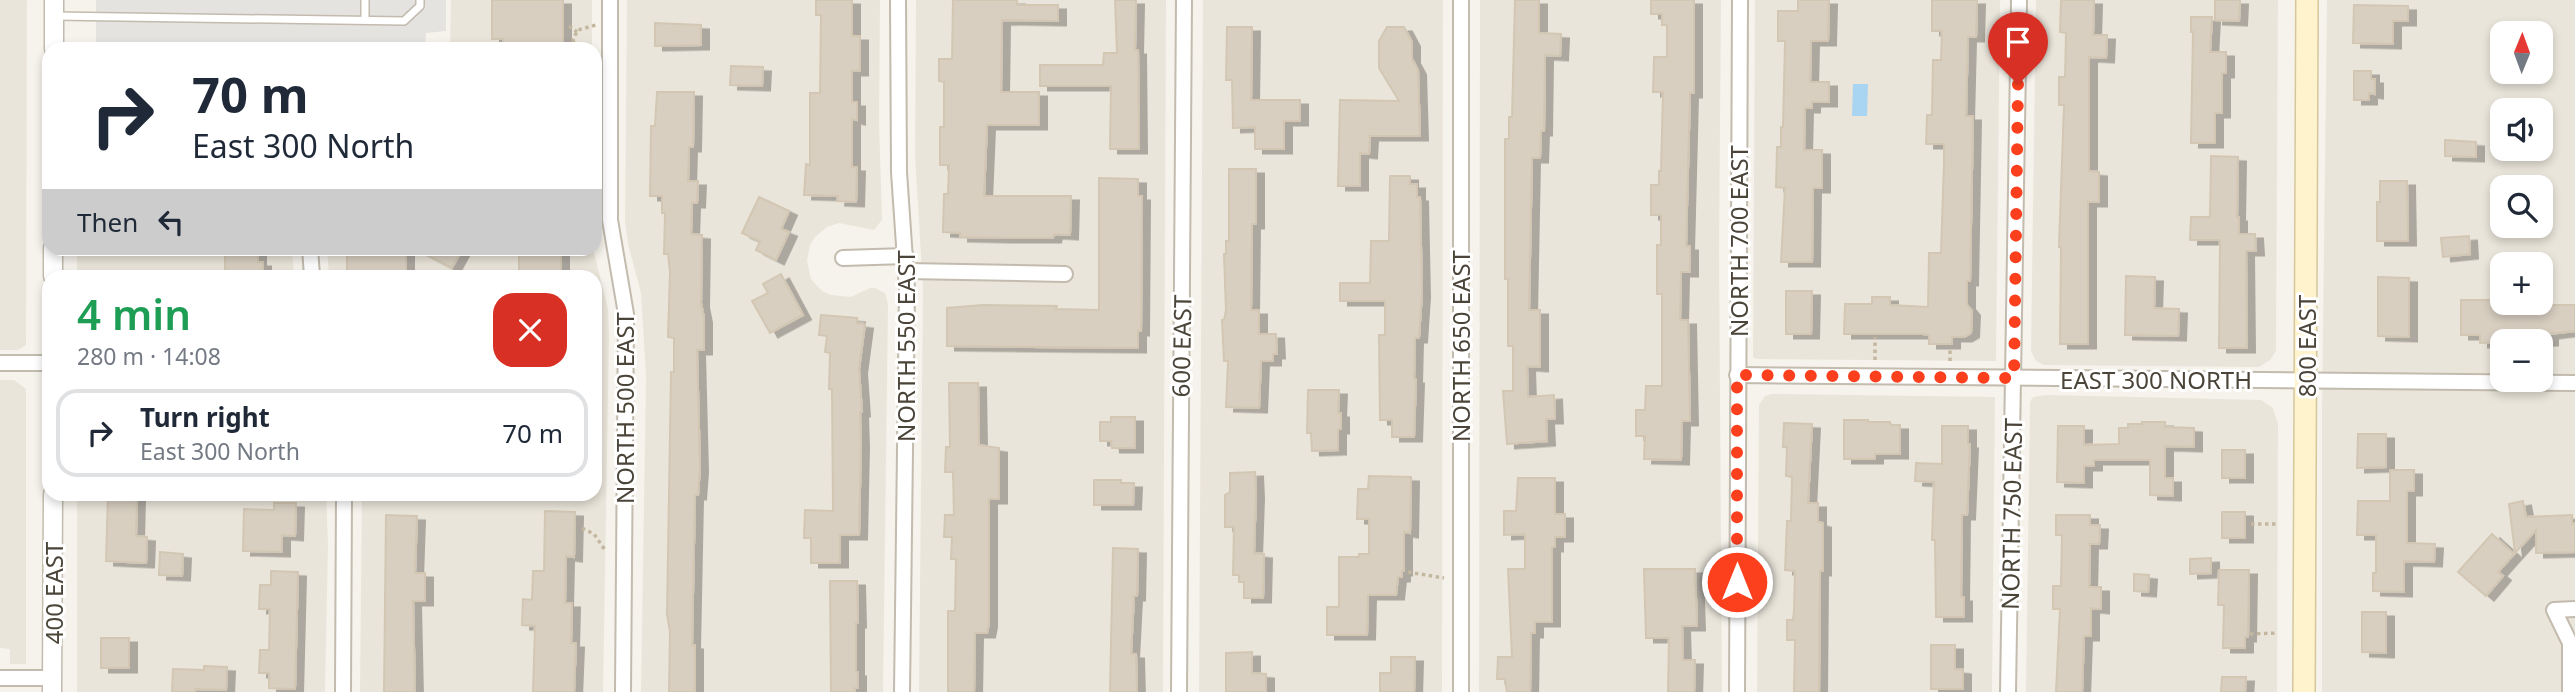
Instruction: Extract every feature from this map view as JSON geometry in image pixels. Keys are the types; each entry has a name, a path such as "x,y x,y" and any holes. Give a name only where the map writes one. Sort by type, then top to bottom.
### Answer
{"main road":[{"name":"800 EAST","path":"2304,692 2307,0"}],"street":[{"name":"NORTH 500 EAST","path":"610,0 610,220 626,314 623,692"},
{"name":"NORTH 550 EAST","path":"898,0 900,172 907,271 901,692"},
{"name":"600 EAST","path":"1179,692 1184,0"},
{"name":"NORTH 650 EAST","path":"1461,0 1461,692"},
{"name":"NORTH 700 EAST","path":"1737,692 1740,0"},
{"name":"NORTH 750 EAST","path":"2008,692 2020,0"},
{"path":"54,8 54,42"},
{"path":"843,258 906,256"},
{"path":"907,271 1065,274"},
{"path":"0,363 42,363"},
{"name":"EAST 300 NORTH","path":"1737,375 2575,383"},
{"name":"400 EAST","path":"52,685 53,501"},
{"path":"344,501 344,692"},
{"path":"2570,692 2570,643 2554,610 2575,609"},
{"path":"0,678 52,685"}],"lane":[{"path":"365,0 365,20"},
{"path":"54,8 404,20 420,6 420,0"}],"path":[{"path":"574,42 577,32 585,26 610,25"},
{"path":"569,26 577,32"},
{"path":"1875,337 1875,360"},
{"path":"1950,347 1950,361"},
{"path":"2251,524 2278,524"},
{"path":"582,528 594,534 605,550"},
{"path":"1408,572 1444,578"},
{"path":"2250,634 2278,633"}],"shaded area":[{"path":"0,0 27,0 26,345 18,350 0,350"},
{"path":"96,0 446,0 446,31 426,33 425,42 96,42"},
{"path":"451,0 592,0 592,42 450,42"},
{"path":"627,0 880,0 882,220 874,230 839,223 827,227 810,245 807,261 811,279 822,291 851,297 875,288 885,293 888,304 883,692 641,692 646,376 641,293 628,244 625,220"},
{"path":"916,0 1166,0 1163,692 919,692 923,288 915,156"},
{"path":"1203,0 1443,0 1442,692 1199,692"},
{"path":"1480,0 1721,0 1719,251 1722,692 1479,692"},
{"path":"1755,0 2000,0 1996,361 1753,357"},
{"path":"2036,0 2278,0 2276,351 2270,360 2259,367 2044,365 2036,361 2031,351"},
{"path":"2327,0 2575,0 2575,692 2322,692"},
{"path":"77,256 293,256 294,270 77,270"},
{"path":"328,256 595,256 598,270 329,270"},
{"path":"602,285 608,309 609,335 603,692 360,692 362,501 602,501"},
{"path":"0,380 14,380 26,389 26,664 10,664 10,649 0,648"},
{"path":"1765,396 1995,397 1992,692 1757,692 1759,405"},
{"path":"2037,396 2261,400 2273,408 2278,424 2277,692 2026,692 2030,403 2032,398"},
{"path":"77,501 326,501 325,692 77,692"}],"water":[{"path":"1853,84 1868,84 1867,116 1852,116"}],"building":[{"path":"492,0 563,0 563,42 503,42 503,39 492,39"},
{"path":"816,0 852,0 852,36 860,36 860,71 852,71 852,102 857,102 857,120 852,119 852,167 857,167 856,202 837,201 838,196 804,195 806,164 810,165 810,93 820,93 821,15 816,15"},
{"path":"953,0 1017,0 1017,5 1058,5 1058,21 1002,20 1001,92 1039,92 1039,125 987,125 984,196 1071,196 1070,235 1054,234 1053,238 960,237 960,233 943,232 944,194 948,194 949,165 940,165 940,127 944,127 944,82 939,81 939,59 952,59"},
{"path":"1115,0 1136,0 1139,149 1110,149 1111,86 1040,86 1040,65 1103,65 1104,53 1117,53"},
{"path":"1515,0 1539,0 1539,33 1561,34 1560,56 1545,55 1544,131 1541,131 1540,158 1532,158 1529,310 1540,310 1540,367 1527,366 1528,397 1554,395 1555,419 1546,419 1547,441 1507,444 1503,391 1513,391 1513,346 1508,346 1508,279 1505,279 1505,139 1509,139 1509,117 1512,117"},
{"path":"1651,0 1694,0 1694,93 1690,93 1686,246 1690,246 1690,272 1681,272 1680,320 1688,320 1690,421 1682,421 1681,460 1644,459 1645,436 1636,436 1636,410 1645,410 1646,386 1662,386 1662,294 1657,294 1657,245 1661,245 1661,215 1651,215 1651,185 1659,185 1661,171 1663,92 1653,92 1654,57 1667,57 1667,25 1662,25 1662,14 1651,14"},
{"path":"1798,0 1829,0 1828,41 1811,41 1810,82 1829,82 1829,102 1812,102 1812,108 1805,108 1804,150 1822,150 1822,188 1813,188 1812,262 1781,262 1785,188 1776,187 1777,147 1781,147 1783,127 1785,41 1778,41 1778,11 1798,11"},
{"path":"1932,0 1977,0 1976,37 1968,37 1966,116 1973,116 1970,281 1967,281 1967,305 1972,311 1971,333 1964,337 1952,337 1952,344 1929,344 1929,335 1923,334 1844,334 1845,304 1872,304 1872,297 1890,297 1890,305 1928,307 1929,253 1941,253 1944,163 1944,144 1926,144 1927,115 1932,115 1933,60 1941,60 1942,31 1932,31"},
{"path":"2061,0 2094,0 2093,35 2107,35 2106,58 2089,57 2089,171 2099,172 2099,202 2088,202 2088,344 2060,344 2059,247 2064,105 2059,105 2059,77 2065,77 2066,33 2060,32"},
{"path":"2215,0 2240,0 2239,21 2215,20"},
{"path":"2354,5 2408,6 2408,21 2393,21 2393,44 2353,43"},
{"path":"2191,17 2212,17 2210,52 2226,52 2226,73 2222,73 2222,113 2215,113 2215,143 2191,143"},
{"path":"655,23 701,25 701,45 655,46"},
{"path":"1227,27 1252,27 1251,100 1300,100 1300,121 1284,121 1284,149 1255,149 1255,127 1233,128 1232,80 1226,80"},
{"path":"1387,27 1404,27 1412,42 1412,59 1418,70 1420,136 1370,136 1369,154 1360,153 1360,186 1338,186 1340,100 1399,101 1379,68 1379,41"},
{"path":"731,66 763,67 762,86 730,85"},
{"path":"2354,71 2371,71 2371,79 2375,79 2375,94 2369,93 2369,100 2354,100"},
{"path":"657,92 694,92 693,147 689,147 688,181 698,181 697,203 692,203 691,234 702,235 701,303 704,318 704,350 697,350 700,468 698,495 695,495 692,645 695,645 695,692 669,692 670,632 667,614 671,372 674,372 674,338 668,337 670,272 668,254 664,254 665,213 662,213 662,196 650,196 651,126 655,126"},
{"path":"2445,140 2476,142 2476,157 2445,156"},
{"path":"2211,156 2238,157 2239,234 2255,234 2256,251 2246,251 2247,348 2219,348 2220,240 2190,240 2191,217 2210,217"},
{"path":"1229,169 1256,169 1251,310 1259,310 1259,334 1276,334 1277,354 1273,354 1273,361 1261,361 1259,408 1226,407 1228,361 1224,361 1222,320 1226,310 1224,254 1226,241 1229,241"},
{"path":"1390,176 1410,176 1410,184 1417,184 1417,197 1420,197 1422,293 1419,338 1415,338 1414,437 1392,437 1392,420 1380,420 1379,335 1385,335 1385,301 1340,301 1340,283 1370,283 1371,241 1389,241"},
{"path":"1099,178 1138,179 1138,196 1142,196 1141,331 1138,331 1138,348 947,346 947,308 983,305 1057,306 1056,309 1099,310"},
{"path":"2380,181 2407,181 2408,241 2377,241"},
{"path":"759,197 789,211 781,229 789,232 776,260 756,250 760,241 742,233"},
{"path":"2469,236 2470,254 2443,257 2441,238"},
{"path":"225,256 258,256 258,262 263,262 263,270 225,270"},
{"path":"347,256 406,256 406,270 347,270"},
{"path":"429,256 459,256 452,268"},
{"path":"519,256 561,256 561,270 519,270"},
{"path":"781,274 803,315 770,333 752,301 768,293 763,284"},
{"path":"2126,276 2155,277 2154,308 2179,309 2178,336 2125,335"},
{"path":"2378,277 2409,278 2409,337 2378,336"},
{"path":"1786,291 1812,291 1811,334 1786,334"},
{"path":"2461,300 2490,300 2490,315 2553,315 2553,305 2575,305 2575,331 2553,334 2553,329 2490,329 2490,343 2480,343 2480,335 2461,335"},
{"path":"821,315 857,318 857,323 865,324 859,369 862,412 859,535 840,535 840,563 811,563 811,538 804,538 805,510 833,511 830,353 825,352 827,336 819,335"},
{"path":"949,383 978,383 979,445 999,448 999,499 989,499 989,623 987,633 975,633 974,692 948,692 948,611 955,611 956,559 951,559 952,537 944,537 945,515 954,515 953,472 945,472 946,447 950,447"},
{"path":"1308,390 1339,390 1338,413 1341,413 1341,429 1338,429 1338,450 1312,451 1311,433 1307,433"},
{"path":"1111,417 1135,417 1135,448 1112,448 1111,441 1100,441 1100,422 1111,422"},
{"path":"1844,420 1868,420 1900,425 1900,454 1875,454 1875,459 1844,459"},
{"path":"2165,422 2165,427 2194,428 2194,447 2165,446 2165,478 2173,478 2173,496 2150,495 2150,460 2094,460 2094,466 2084,466 2084,483 2057,482 2058,426 2084,426 2084,445 2119,444 2119,428 2128,428 2128,424"},
{"path":"1784,423 1812,424 1808,503 1818,503 1818,522 1823,523 1819,692 1794,692 1795,640 1787,640 1787,620 1793,620 1795,571 1785,570 1787,521 1791,521 1792,477 1786,476"},
{"path":"1942,426 1968,426 1970,444 1967,515 1962,515 1961,597 1964,597 1964,617 1936,617 1935,540 1932,540 1934,482 1915,481 1916,463 1942,464"},
{"path":"2358,434 2386,434 2386,467 2357,468"},
{"path":"2222,450 2245,450 2245,478 2222,478"},
{"path":"2390,470 2414,470 2414,491 2407,491 2407,543 2435,544 2434,562 2404,561 2404,592 2373,591 2376,535 2357,535 2358,501 2390,501"},
{"path":"1255,472 1254,553 1264,554 1263,598 1244,598 1244,582 1239,582 1239,575 1233,575 1234,527 1225,527 1225,495 1230,492 1230,473"},
{"path":"1369,476 1411,477 1410,533 1404,532 1404,571 1402,577 1398,577 1396,595 1368,595 1367,635 1327,635 1327,607 1339,607 1339,557 1369,554 1369,519 1357,519 1358,489 1368,489"},
{"path":"1518,478 1555,478 1555,514 1565,514 1565,537 1555,537 1555,547 1552,547 1552,622 1535,622 1535,633 1531,633 1530,692 1507,692 1505,679 1497,679 1498,657 1512,657 1508,569 1525,569 1525,534 1504,535 1504,511 1516,511"},
{"path":"1094,480 1134,483 1133,505 1094,505"},
{"path":"108,501 137,501 136,536 147,537 146,563 106,561"},
{"path":"2523,501 2526,517 2572,515 2572,524 2575,523 2575,552 2536,553 2536,530 2515,553 2509,504"},
{"path":"274,503 296,503 295,536 282,535 282,552 243,551 244,509 274,510"},
{"path":"545,511 575,512 574,557 566,556 565,603 572,603 571,643 576,643 574,692 533,692 535,626 522,625 523,599 532,600 533,571 544,571"},
{"path":"2222,512 2245,512 2245,538 2222,538"},
{"path":"386,515 417,516 415,573 425,573 425,601 413,601 415,692 384,692"},
{"path":"2056,515 2090,515 2090,525 2100,525 2099,544 2090,544 2089,587 2101,587 2101,609 2091,608 2091,636 2084,636 2082,692 2056,692 2060,609 2053,609 2053,586 2061,586 2062,535 2056,535"},
{"path":"2492,534 2514,554 2498,572 2503,576 2486,596 2458,572"},
{"path":"1113,548 1138,549 1137,596 1134,596 1131,654 1136,654 1137,692 1110,692"},
{"path":"160,552 183,554 182,576 159,575"},
{"path":"2211,558 2211,573 2190,574 2190,559"},
{"path":"1644,569 1695,569 1697,626 1682,626 1683,660 1695,660 1694,692 1668,692 1669,638 1646,638"},
{"path":"2219,570 2249,570 2248,637 2245,637 2245,648 2223,648 2224,605 2218,605"},
{"path":"271,571 298,572 295,689 269,688 269,673 259,673 260,650 269,650 270,609 259,609 260,585 271,585"},
{"path":"2134,574 2149,575 2148,592 2134,591"},
{"path":"830,581 857,581 858,688 855,688 855,692 831,692"},
{"path":"2362,612 2386,612 2386,653 2362,652"},
{"path":"101,638 129,638 129,668 101,668"},
{"path":"1931,645 1955,645 1955,669 1963,670 1963,689 1931,689"},
{"path":"1252,652 1252,673 1266,674 1266,692 1226,692 1226,653"},
{"path":"1391,657 1415,657 1414,692 1380,692 1380,673 1391,673"},
{"path":"204,666 227,667 226,690 195,689 195,692 172,692 173,669 204,670"},
{"path":"2222,677 2246,677 2245,692 2221,692"}],"route":[{"path":"1737,582 1737,375 2014,378 2018,84"}]}
